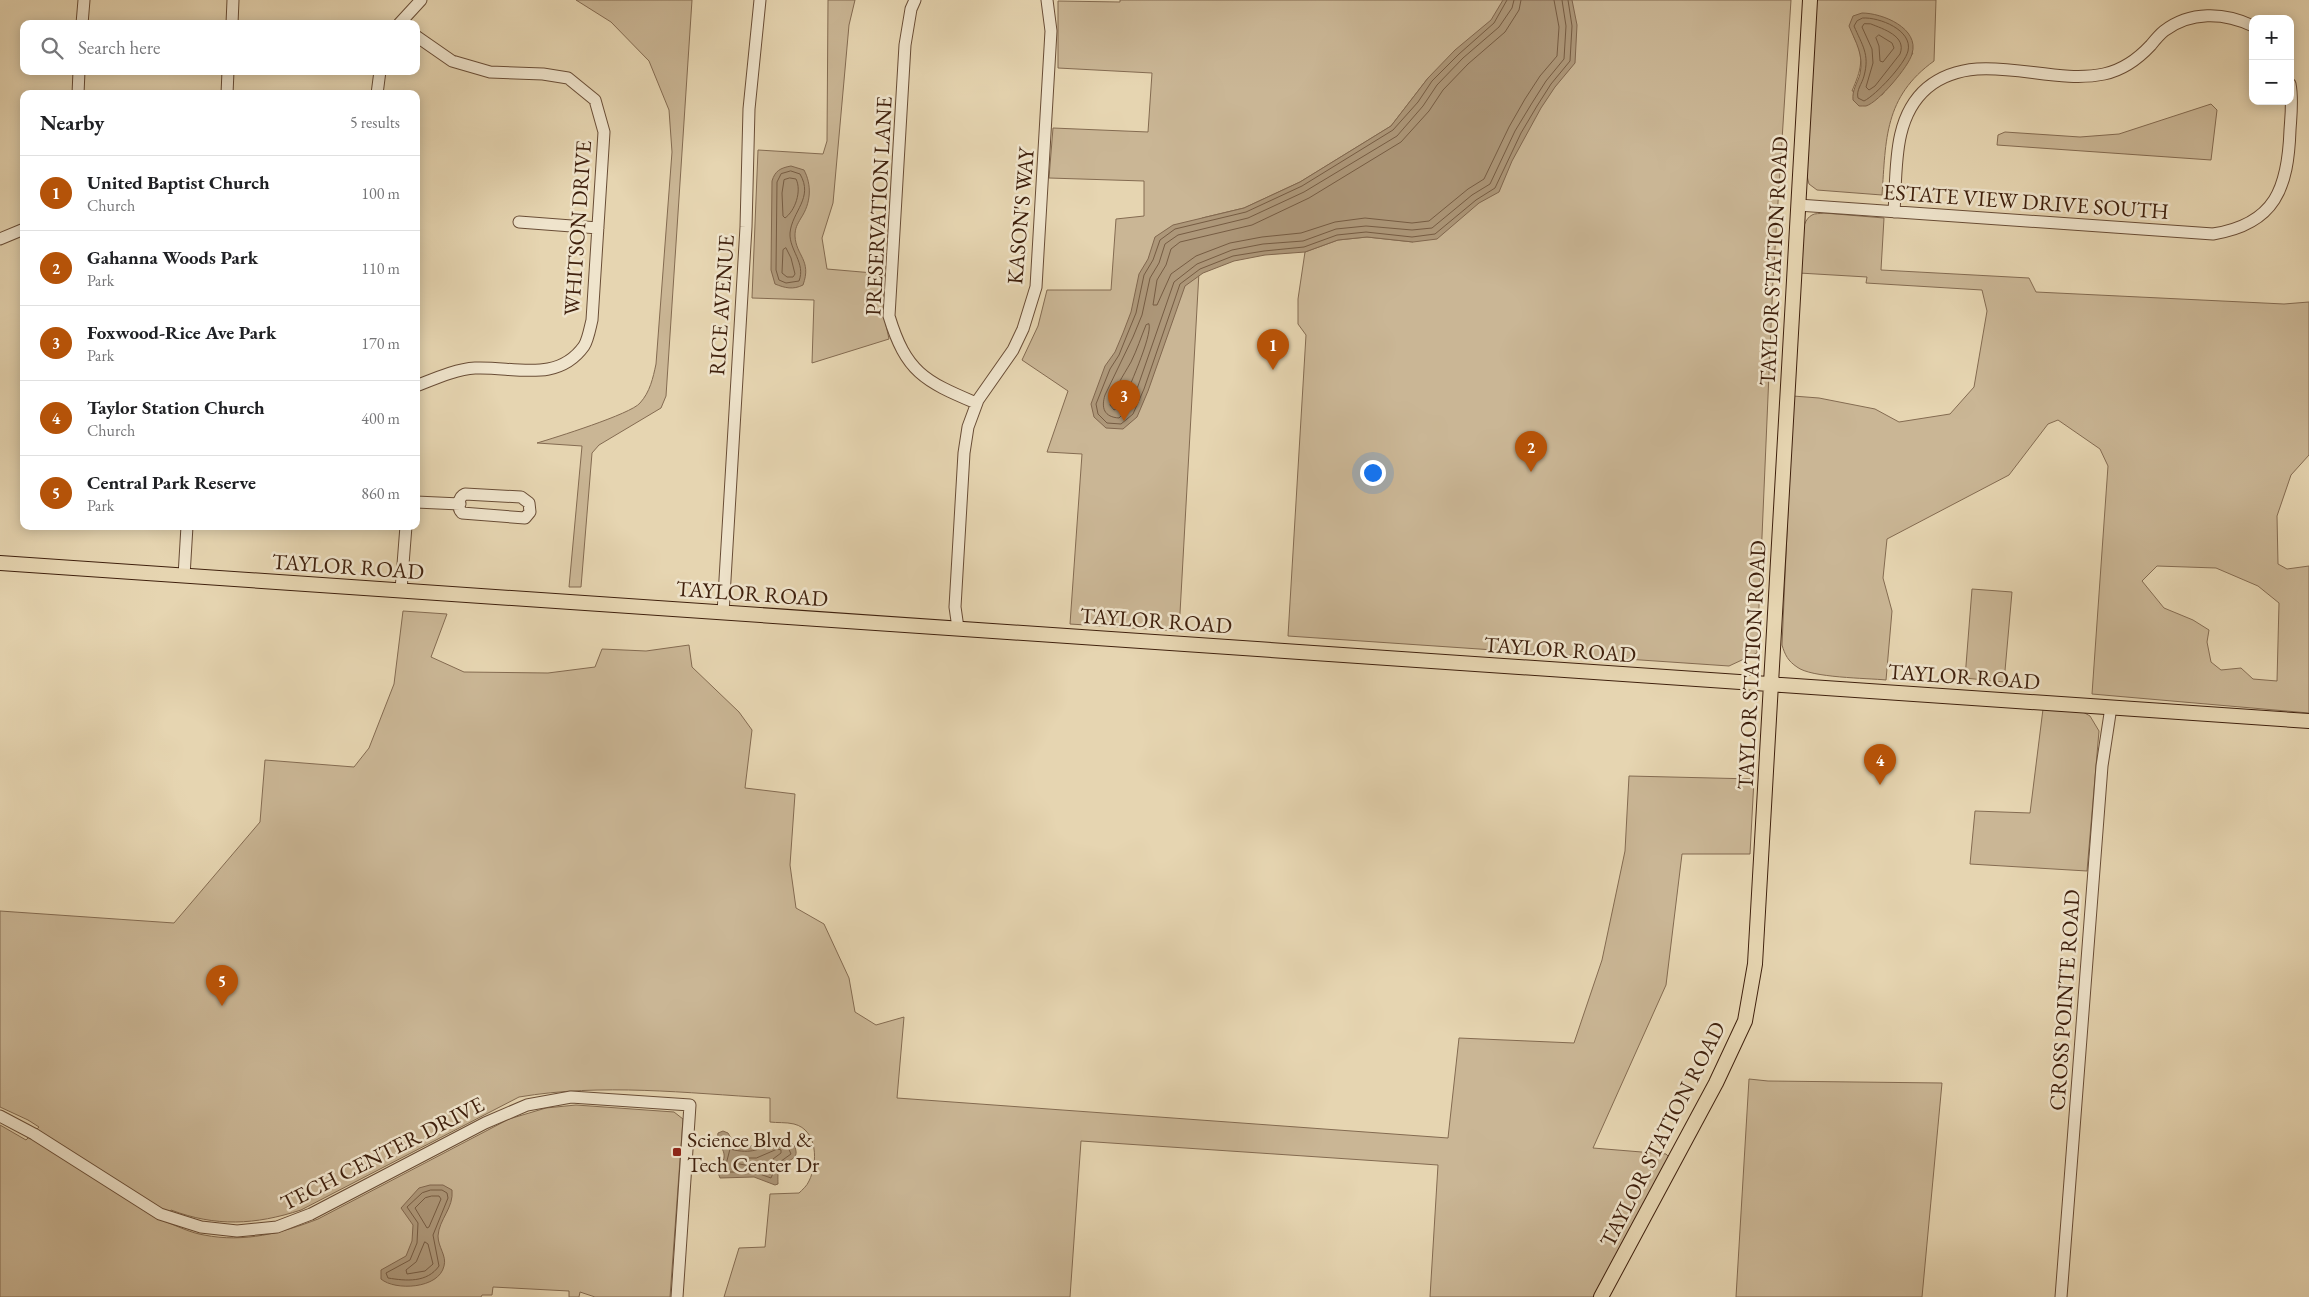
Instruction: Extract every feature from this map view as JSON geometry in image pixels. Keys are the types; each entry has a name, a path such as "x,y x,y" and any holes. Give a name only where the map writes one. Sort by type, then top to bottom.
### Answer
{"main road":[{"name":"TAYLOR STATION ROAD","path":"1601,1297 1716,1083 1745,1021 1754,964 1810,0"},
{"name":"TAYLOR ROAD","path":"0,563 2309,721"}],"street":[{"path":"82,20 84,0"},
{"path":"232,20 233,0"},
{"path":"404,20 421,0"},
{"name":"RICE AVENUE","path":"723,613 746,227 750,109 760,0"},
{"name":"PRESERVATION LANE","path":"915,0 911,9 905,45 889,316 897,342 920,375 938,387 976,403"},
{"name":"KASON'S WAY","path":"958,628 954,607 964,453 968,427 976,403 1013,350 1023,329 1036,287 1051,32 1047,0"},
{"path":"1894,212 1899,142 1903,122 1912,104 1943,76 1983,69 2082,76 2104,74 2130,64 2162,32 2180,21 2198,16 2218,15 2237,18 2249,24"},
{"name":"WHITSON DRIVE","path":"420,39 452,61 490,72 543,74 568,78 595,100 604,132 592,320 584,346 565,364 546,370 474,368 420,385"},
{"path":"78,90 79,75"},
{"path":"227,90 228,75"},
{"path":"377,90 379,75"},
{"name":"ESTATE VIEW DRIVE SOUTH","path":"1798,206 2213,234 2232,231 2265,214 2278,196 2289,159 2290,105"},
{"path":"519,222 598,228"},
{"path":"0,239 20,231"},
{"path":"465,494 521,496 529,503 530,512 525,518 466,514 460,510 460,504 461,496 465,494"},
{"path":"420,502 460,504"},
{"path":"184,576 187,530"},
{"path":"401,590 406,530"},
{"name":"CROSS POINTE ROAD","path":"2061,1297 2102,766 2111,707"},
{"name":"TECH CENTER DRIVE","path":"0,1116 34,1134 160,1214 201,1227 237,1231 276,1227 311,1214 485,1123 528,1105 571,1097 690,1105 677,1297"}],"shaded area":[{"path":"576,0 692,0 666,396 661,408 599,445 592,453 581,587 569,587 582,446 537,443 592,425 634,408 649,390 656,364 672,152 669,110 649,61 611,22"},
{"path":"828,0 855,0 849,25 833,203 822,238 827,269 885,274 883,311 889,339 812,363 814,300 752,298 758,150 823,154 827,141"},
{"path":"1120,0 1791,0 1773,280 1757,653 1729,666 1288,636 1306,335 1298,324 1298,299 1305,252 1338,240 1367,237 1413,242 1428,78 1391,126 1300,182 1244,208 1202,218 1179,631 1070,624 1082,454 1047,452 1068,391 1022,360 1038,326 1047,290 1111,290 1116,219 1144,216 1144,181 1049,178 1053,128 1148,132 1152,73 1058,68 1058,1 1120,2"},
{"path":"1815,0 1936,0 1934,61 1905,89 1897,104 1887,137 1882,195 1817,190 1809,184 1806,172","holes":["1854,37 1913,53 1882,95 1852,91 1858,77 1861,58"]},
{"path":"2211,104 2217,110 2211,160 1997,145 1998,135 2005,132 2080,137 2119,134"},
{"path":"1824,213 1884,218 1881,270 2029,278 2036,292 2284,304 2309,302 2309,455 2291,475 2277,516 2278,564 2287,569 2309,566 2309,713 2092,694 2108,466 2100,449 2058,420 2048,424 2009,475 1887,539 1883,578 1892,611 1886,680 1814,673 1804,671 1791,662 1782,645 1793,396 1819,398 1875,409 1899,422 1950,414 1974,387 1987,311 1982,290 1866,283 1867,277 1799,273 1804,225 1812,215","holes":["2157,566 2216,568 2258,586 2279,603 2277,681 2253,679 2241,668 2221,670 2211,662 2207,642 2209,630 2193,620 2164,608 2142,581"]},
{"path":"1972,589 2012,592 2004,682 1965,678"},
{"path":"403,611 447,614 431,657 464,672 548,673 595,667 602,649 646,651 689,645 692,667 739,712 752,730 745,788 795,794 790,865 796,908 824,924 849,978 855,1012 876,1025 904,1017 897,1098 1448,1138 1459,1038 1574,1043 1602,960 1625,851 1629,776 1754,779 1750,854 1682,854 1666,985 1593,1148 1666,1154 1669,1157 1593,1297 1430,1297 1438,1165 1081,1141 1070,1297 724,1297 739,1248 765,1247 770,1194 799,1193 808,1183 812,1174 815,1157 812,1140 808,1133 802,1127 794,1124 770,1122 770,1098 644,1090 550,1093 519,1097 301,1210 268,1219 236,1222 204,1219 171,1210 164,1221 194,1233 219,1237 248,1237 277,1232 318,1219 509,1119 546,1108 576,1105 674,1112 683,1119 670,1297 595,1297 580,1292 579,1297 569,1297 569,1291 493,1287 492,1295 482,1295 481,1297 0,1297 0,1125 26,1140 39,1127 0,1107 0,911 174,923 260,822 265,760 354,767 369,748 394,684"},
{"path":"2043,709 2083,712 2090,716 2099,731 2087,871 1970,864 1975,811 2030,813"},
{"path":"1749,1079 1768,1081 1942,1083 1922,1297 1736,1297"}],"water":[{"path":"1503,0 1572,0 1577,25 1575,63 1541,108 1512,161 1499,192 1479,203 1437,239 1413,242 1367,237 1338,240 1305,252 1265,255 1234,261 1203,273 1185,286 1137,417 1123,429 1106,428 1094,417 1091,404 1105,366 1115,352 1123,333 1131,312 1139,274 1148,259 1155,237 1173,225 1244,208 1300,182 1391,126 1428,78 1455,50 1491,20"},
{"path":"1862,13 1889,19 1898,24 1910,37 1913,45 1910,60 1900,75 1878,98 1866,106 1859,106 1853,100 1854,90 1860,74 1861,61 1859,49 1849,26 1853,16"},
{"path":"791,166 804,170 809,188 807,206 795,233 796,243 805,264 805,277 803,285 792,288 775,284 771,270 772,181 779,170"},
{"path":"723,1131 728,1133 736,1146 752,1146 781,1139 794,1145 796,1154 780,1169 778,1184 775,1185 754,1177 720,1178 717,1170 722,1164 724,1154 719,1142 718,1133"},
{"path":"430,1185 443,1185 452,1190 451,1202 438,1236 445,1262 444,1266 440,1274 426,1283 406,1286 388,1283 381,1279 381,1270 406,1256 412,1241 413,1225 401,1208 419,1188"}],"place":[{"name":"United Baptist Church","path":"1273,370"},
{"name":"Foxwood-Rice Ave Park","path":"1124,421"},
{"name":"Gahanna Woods Park","path":"1531,472"},
{"name":"Taylor Station Church","path":"1880,785"},
{"name":"Central Park Reserve","path":"222,1006"},
{"name":"Science Blvd & Tech Center Dr","path":"677,1152"}]}
